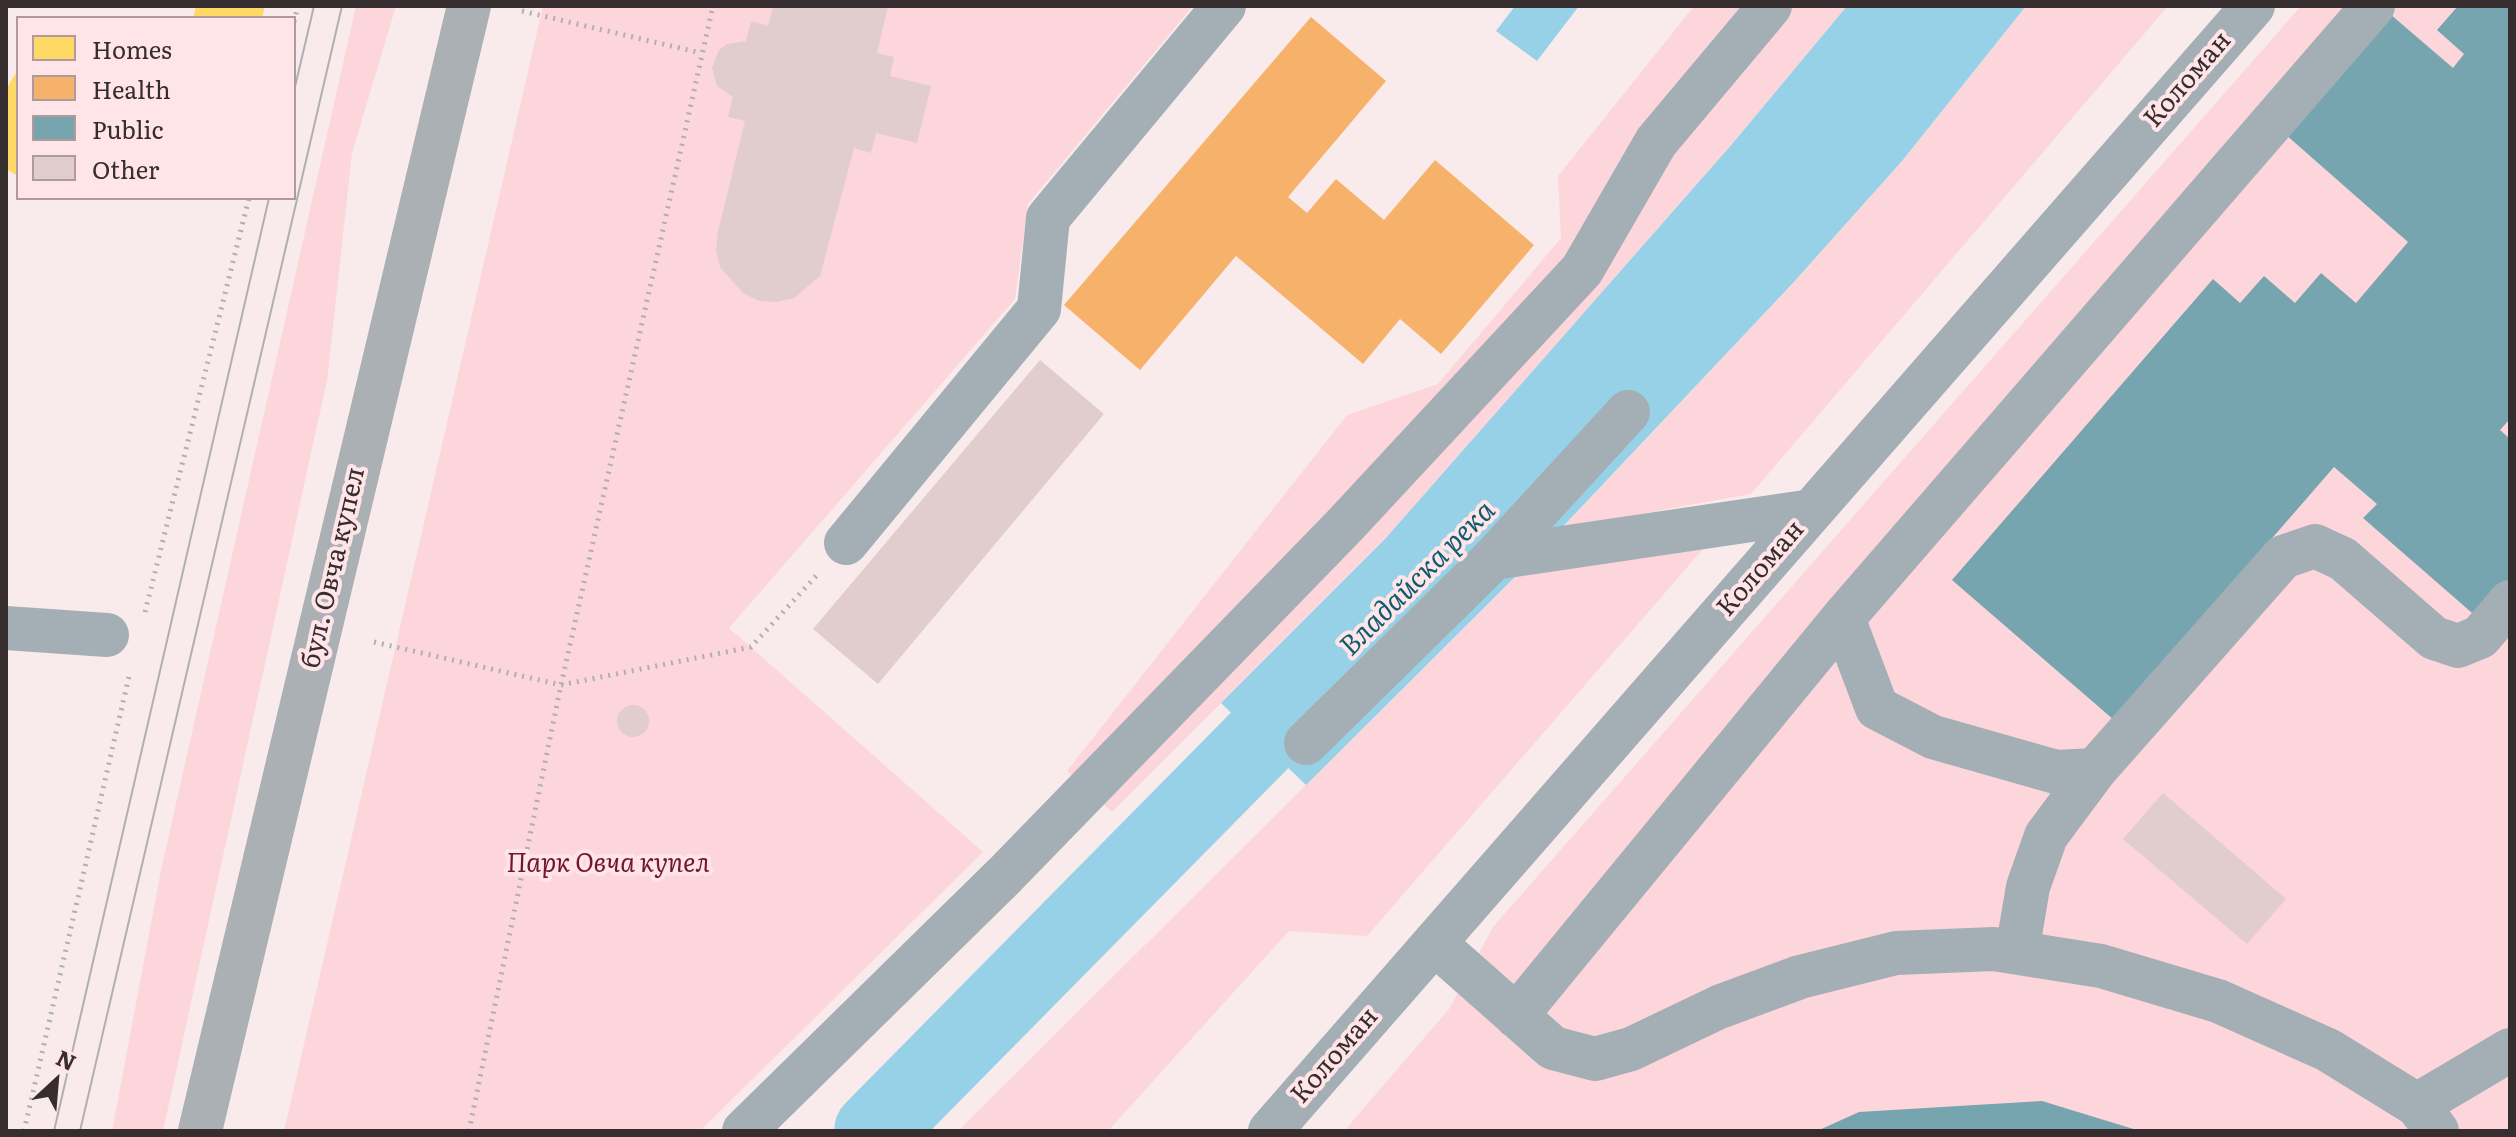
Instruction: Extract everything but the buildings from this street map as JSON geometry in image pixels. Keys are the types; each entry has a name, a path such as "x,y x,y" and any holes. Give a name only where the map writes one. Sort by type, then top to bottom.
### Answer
{"main road":[{"name":"бул. Овча купел","path":"200,1131 469,6"}],"street":[{"path":"846,543 1039,309 1048,218 1224,6"},
{"path":"744,1131 1005,875 1334,537 1582,270 1656,142 1770,6"},
{"name":"Коломан","path":"1270,1131 2253,6"},
{"path":"1516,1016 1843,618 2373,6"},
{"path":"1306,743 1494,558 1628,412"},
{"path":"1494,558 1812,511"},
{"path":"2017,952 2028,887 2046,836 2095,770 2283,557 2315,546 2343,559 2434,638 2458,646 2480,637 2510,602"},
{"path":"1843,618 1877,708 1933,737 2056,772 2095,770"},
{"path":"6,628 107,635"},
{"path":"1434,943 1553,1048 1595,1059 1631,1049 1719,1007 1800,977 1896,953 1994,949 2101,966 2218,1001 2328,1050 2427,1118 2510,1050"}],"path":[{"path":"469,1131 561,685 713,6"},
{"path":"522,11 701,53"},
{"path":"374,642 561,685 751,647 846,543"}],"green space":[{"path":"356,6 396,6 352,153 327,380 163,1131 112,1131 161,870"},
{"name":"Парк Овча купел","path":"543,6 1193,6 1028,204 1015,299 729,628 983,852 700,1131 284,1131"},
{"path":"1694,6 1847,6 1733,143 1385,539 1112,812 1067,771 1347,415 1438,384 1561,238 1558,176"},
{"path":"2026,6 2168,6 1751,494 1562,528 1792,284 1902,161"},
{"path":"2301,6 2510,6 2510,1131 1344,1131 1449,1009 1493,927"},
{"path":"1717,533 1367,936 1289,931 1108,1131 958,1131 1521,571"}],"water":[{"path":"1515,6 1579,6 1537,61 1496,31"},
{"path":"1847,6 2026,6 1902,161 1792,284 1521,571 1306,785 1221,703 1385,539 1733,143"}],"waterway":[{"name":"Владайска река","path":"874,1131 1338,661"}],"tram line":[{"path":"296,82 314,6"},
{"path":"80,1131 342,6"},
{"path":"54,1131 269,200"}]}
